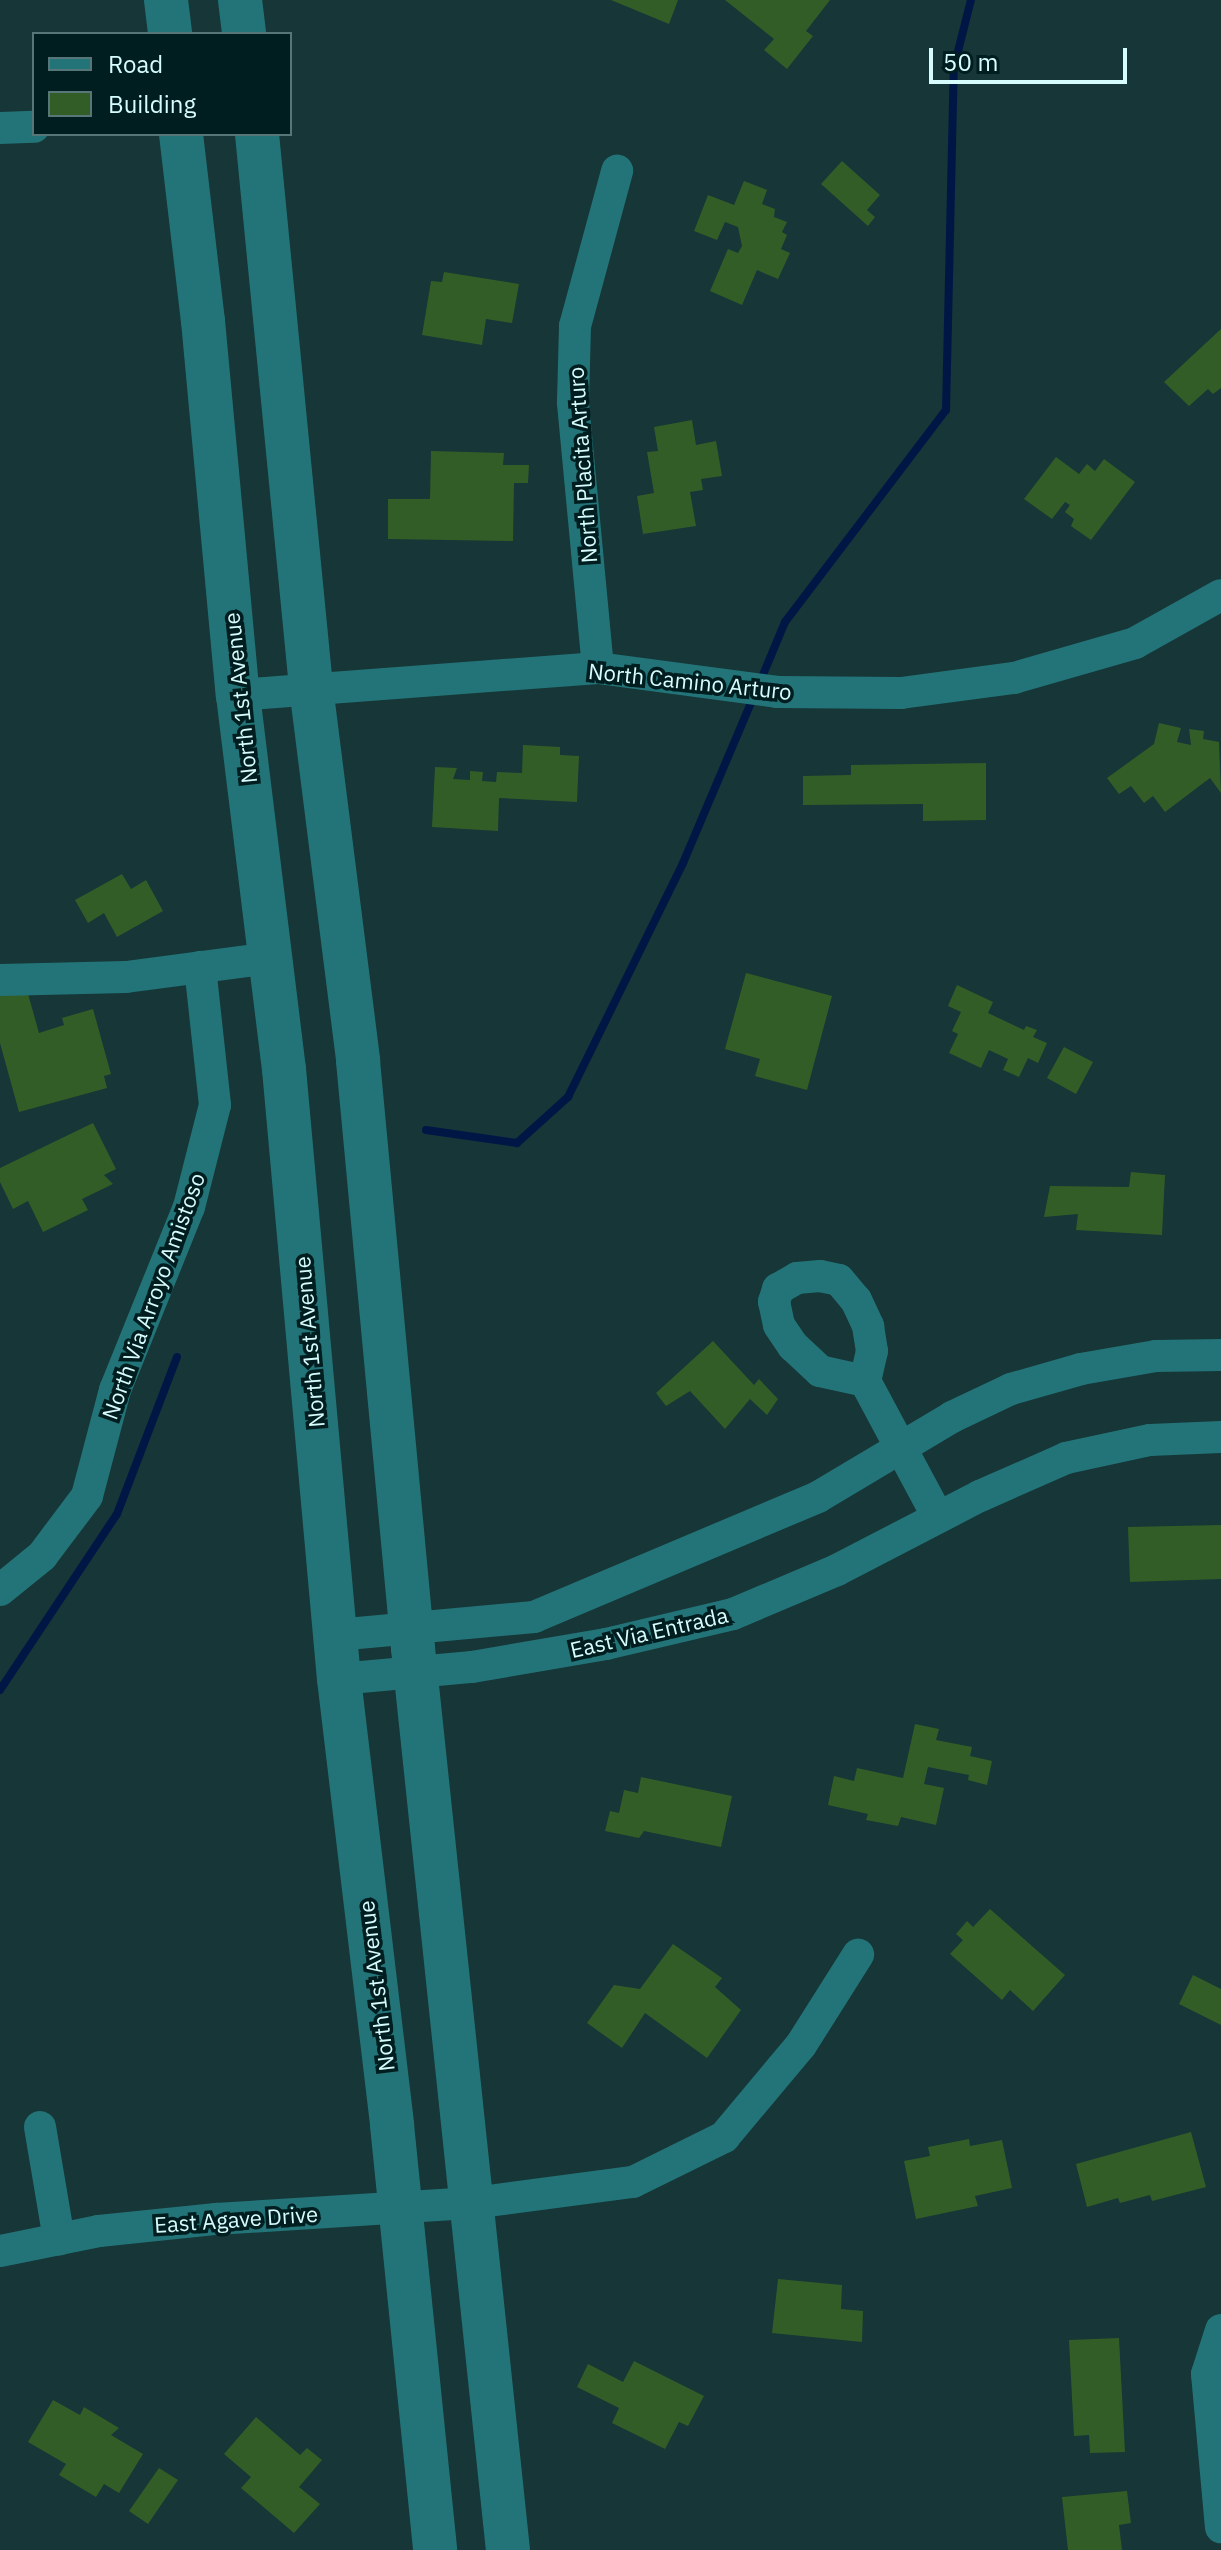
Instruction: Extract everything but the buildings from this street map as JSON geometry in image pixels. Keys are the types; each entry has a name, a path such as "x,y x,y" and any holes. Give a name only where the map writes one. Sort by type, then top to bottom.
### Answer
{"main road":[{"path":"166,0 170,32"},
{"path":"240,0 244,32"},
{"name":"North 1st Avenue","path":"181,136 203,321 238,695 284,1069 339,1679 392,2125 435,2550"},
{"path":"257,136 311,687 358,1061 411,1628 508,2550"}],"street":[{"path":"0,128 32,127"},
{"name":"North Placita Arturo","path":"598,668 573,402 575,326 617,171"},
{"name":"North Camino Arturo","path":"238,695 311,687 598,668 777,692 901,693 1014,678 1135,643 1221,595"},
{"path":"0,980 126,977 270,958"},
{"name":"North Via Arroyo Amistoso","path":"0,1590 42,1556 87,1496 115,1390 189,1207 215,1105 200,967"},
{"name":"East Via Entrada","path":"336,1635 534,1617 818,1497 952,1417 1011,1389 1081,1369 1156,1356 1221,1355"},
{"path":"865,1381 904,1448 938,1517"},
{"name":"East Via Entrada","path":"339,1679 472,1667 606,1644 733,1614 837,1570 938,1517 1066,1458 1150,1440 1221,1437"},
{"name":"East Agave Drive","path":"0,2251 99,2231 216,2219 473,2203 633,2182 724,2137 801,2045 858,1955"},
{"path":"40,2127 59,2239"},
{"path":"1221,2330 1207,2374 1221,2527"}],"waterway":[{"path":"760,682 785,622 946,410 954,67 971,0"},
{"path":"426,1130 517,1143 568,1097 683,863 753,698"},
{"path":"0,1690 117,1514 177,1357"}]}
